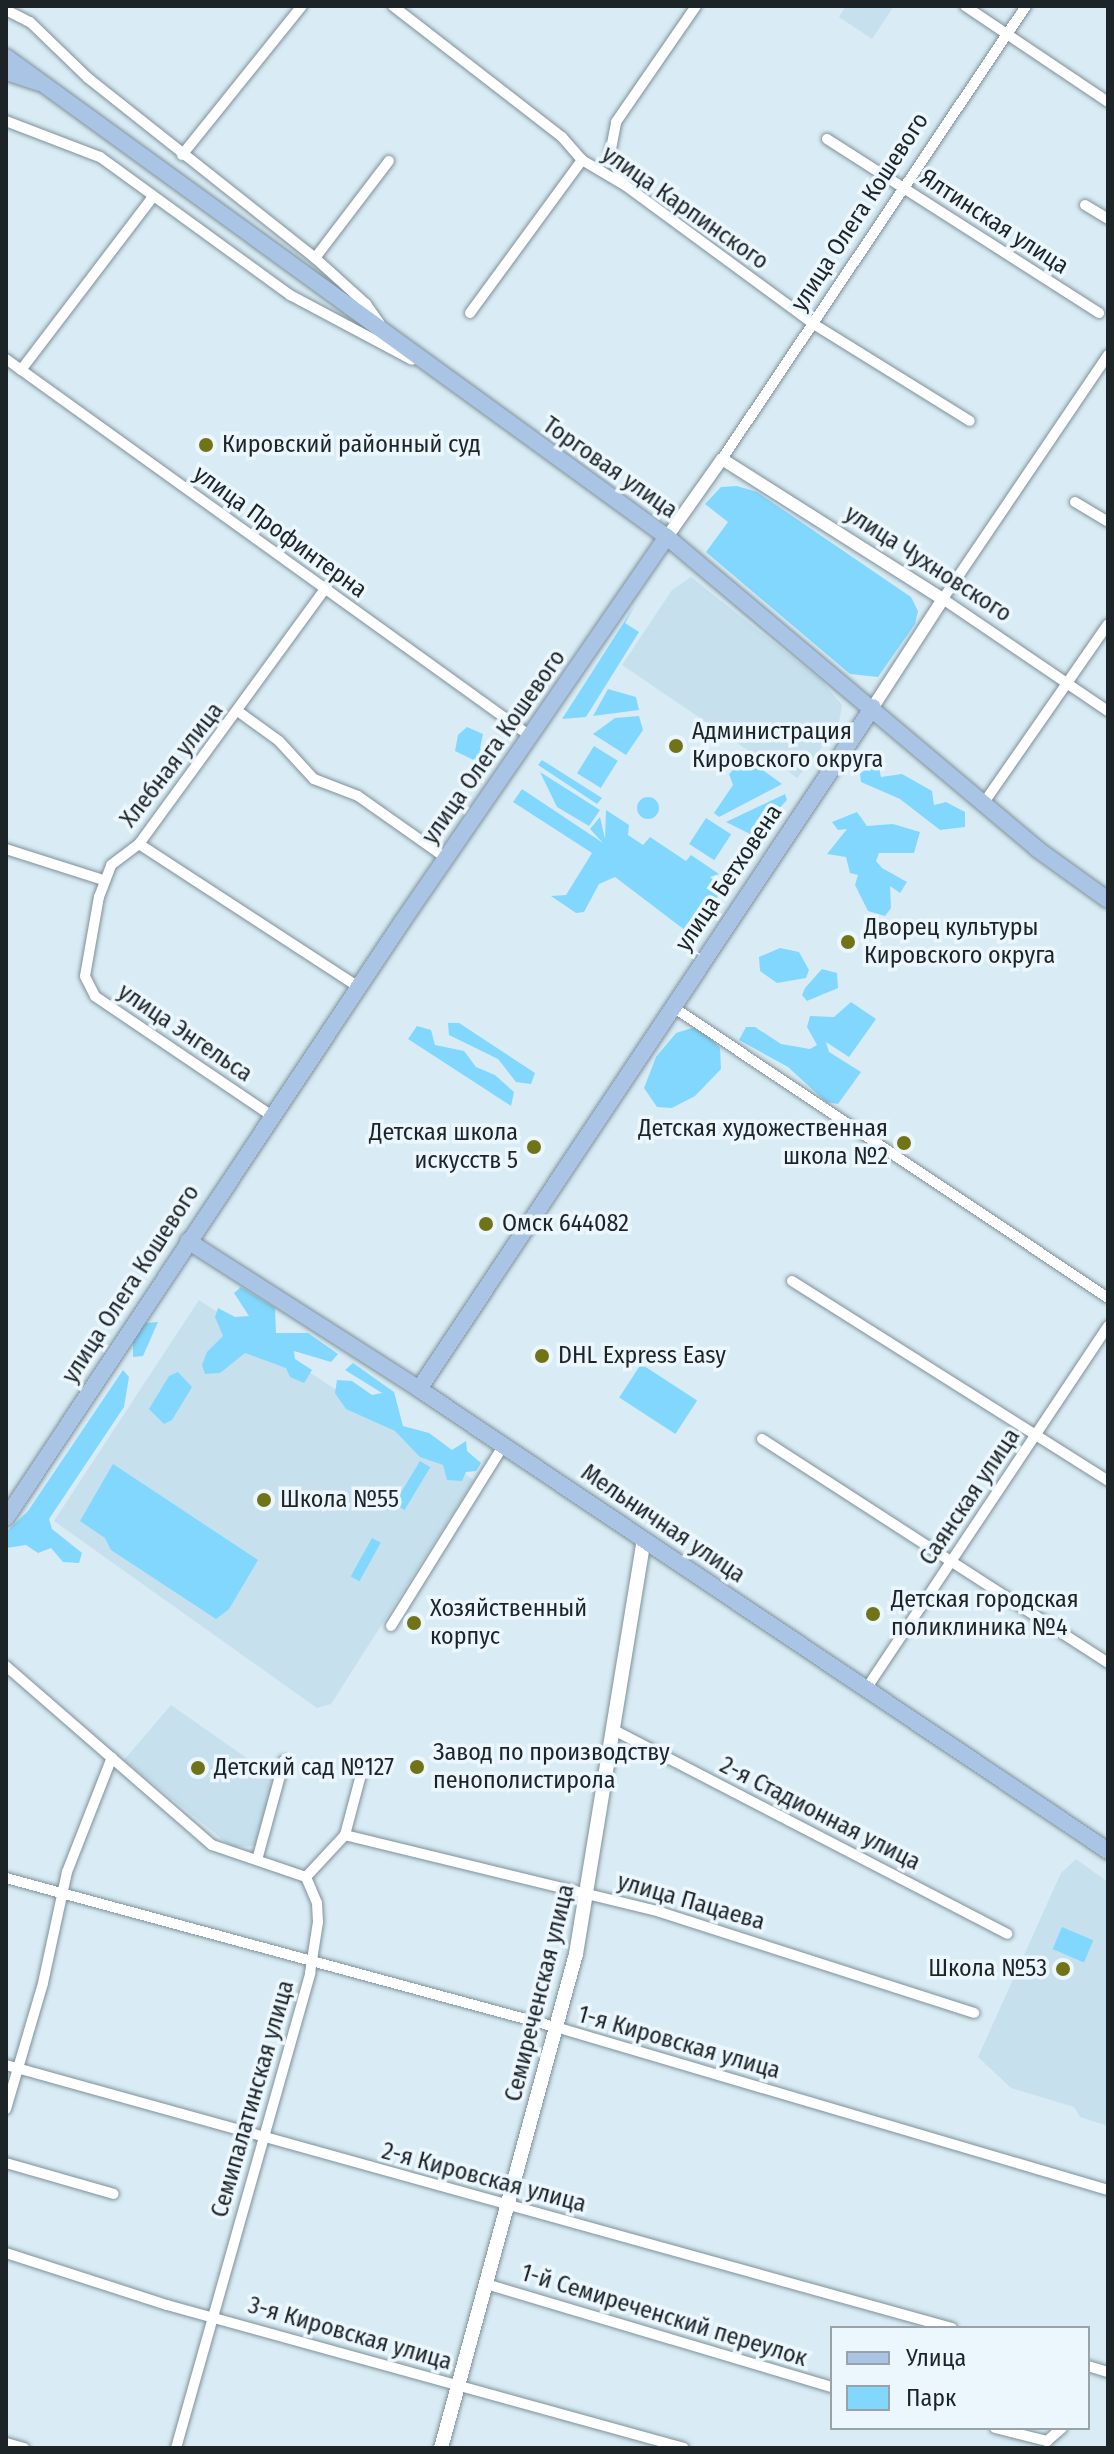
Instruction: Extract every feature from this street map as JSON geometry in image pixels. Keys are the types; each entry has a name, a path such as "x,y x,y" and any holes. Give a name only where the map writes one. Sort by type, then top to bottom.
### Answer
{"main road":[{"name":"Торговая улица","path":"6,57 66,98 433,371 667,537 873,707 983,804 1108,900"},
{"name":"Торговая улица","path":"6,72 66,98"},
{"name":"улица Олега Кошевого","path":"6,1518 358,987 667,537"},
{"name":"улица Бетховена","path":"419,1389 873,707"},
{"name":"Мельничная улица","path":"188,1241 419,1389 1108,1851"},
{"name":"Семиреченская улица","path":"441,2448 559,2028 588,1894 644,1541"}],"street":[{"path":"182,155 302,6"},
{"name":"улица Карпинского","path":"393,6 562,137 582,160 626,186 815,325 970,421"},
{"path":"626,186 610,154 616,122 696,6"},
{"path":"965,6 1108,102"},
{"name":"улица Олега Кошевого","path":"667,537 815,325 1026,6"},
{"path":"6,10 30,22 182,155 315,258 366,304 390,338"},
{"path":"6,121 100,157 309,306 433,371"},
{"name":"Ялтинская улица","path":"827,139 1099,313"},
{"path":"470,313 582,160"},
{"path":"315,258 389,161"},
{"path":"21,370 153,197"},
{"path":"1085,205 1108,219"},
{"name":"улица Бетховена","path":"873,707 1108,355"},
{"name":"улица Профинтерна","path":"6,359 530,736"},
{"name":"улица Чухновского","path":"722,459 943,599 1108,711"},
{"path":"1075,502 1108,522"},
{"name":"Хлебная улица","path":"103,880 120,856 139,844 239,712 325,589"},
{"path":"983,804 1108,624"},
{"path":"239,712 279,741 314,779 358,796 446,858"},
{"path":"139,844 358,987"},
{"path":"6,849 103,880"},
{"name":"улица Энгельса","path":"103,880 85,976 95,996 272,1116"},
{"path":"673,1007 1108,1298"},
{"path":"792,1281 1034,1438 1108,1481"},
{"name":"Саянская улица","path":"866,1689 1108,1326"},
{"path":"762,1439 953,1559 1108,1663"},
{"path":"391,1626 503,1446"},
{"path":"6,1666 212,1845 306,1877 345,1835 361,1775"},
{"name":"2-я Стадионная улица","path":"614,1730 1007,1934"},
{"path":"6,2109 11,2067 72,1858 112,1757"},
{"path":"257,1860 284,1761"},
{"name":"улица Пацаева","path":"345,1835 588,1894 754,1940 974,2013"},
{"name":"Семипалатинская улица","path":"176,2448 313,1961 317,1903 306,1877"},
{"name":"1-я Кировская улица","path":"6,1878 559,2028 1108,2190"},
{"name":"2-я Кировская улица","path":"11,2067 263,2140 321,2149 364,2166 945,2326"},
{"path":"6,2163 114,2194"},
{"name":"3-я Кировская улица","path":"6,2253 215,2316 684,2448"},
{"name":"1-й Семиреченский переулок","path":"486,2284 830,2386"},
{"path":"1003,2430 1047,2441 1060,2430"},
{"path":"6,2443 24,2448"}],"shaded area":[{"path":"846,6 894,6 872,39 839,17"},
{"path":"691,577 822,681 842,705 838,728 797,778 782,766 777,770 622,665 672,590"},
{"name":"Школа №55","path":"199,1300 474,1480 331,1704 317,1708 54,1521"},
{"name":"Детский сад №127","path":"171,1705 274,1777 255,1846 232,1847 124,1760"},
{"name":"Школа №53","path":"1076,1859 1108,1882 1108,2126 1080,2117 1074,2107 1011,2088 978,2057 1061,1873"}],"green space":[{"path":"737,486 757,492 911,597 918,611 915,624 878,677 850,674 706,552 728,522 705,504 721,487"},
{"path":"635,605 625,623 639,632 586,717 562,719"},
{"path":"608,689 636,697 639,710 593,716"},
{"path":"639,716 643,730 626,755 593,734 615,718"},
{"path":"467,727 483,734 480,748 492,763 488,767 455,751 458,735"},
{"path":"594,746 618,761 601,788 577,773"},
{"path":"746,758 782,784 719,817 714,813 733,785 729,774"},
{"path":"877,759 881,777 902,774 932,791 934,805 946,802 965,812 965,827 940,830 900,799 861,782 860,774"},
{"path":"542,760 602,798 597,804 538,765"},
{"path":"540,772 600,810 589,826 557,807"},
{"path":"522,789 603,843 590,829 600,817 605,839 606,810 629,825 628,835 643,845 650,837 686,861 691,855 719,874 710,877 719,884 720,892 712,906 701,908 706,912 690,934 615,877 599,884 584,912 576,913 551,896 566,895 592,853 513,802"},
{"path":"785,794 787,800 754,836 726,822"},
{"path":"648,797 656,800 659,808 656,816 648,819 640,816 637,808 640,800"},
{"path":"857,812 867,826 893,824 920,832 914,853 879,853 876,861 882,868 907,882 900,893 890,886 891,908 885,916 868,911 855,885 858,875 850,873 846,857 827,854 847,829 838,830 832,822"},
{"path":"706,818 731,834 714,860 689,844"},
{"path":"780,948 799,952 809,970 806,978 777,983 760,971 759,957"},
{"path":"822,969 837,973 838,988 807,1001 802,995 805,988"},
{"path":"851,1002 876,1019 849,1057 826,1042 829,1052 861,1072 838,1104 826,1102 788,1067 739,1040 746,1027 755,1027 781,1044 810,1049 817,1045 807,1027 810,1016 834,1017"},
{"path":"448,1023 459,1023 535,1073 531,1084 516,1082 498,1059 449,1035"},
{"path":"417,1026 431,1030 435,1045 464,1051 476,1067 495,1075 514,1092 511,1106 408,1039"},
{"path":"699,1026 720,1048 721,1069 695,1096 672,1108 657,1107 644,1088 656,1057 676,1033"},
{"path":"241,1287 275,1308 276,1333 308,1333 338,1354 331,1362 294,1351 295,1359 312,1370 304,1383 290,1377 286,1368 245,1353 220,1373 205,1374 202,1365 207,1352 223,1336 215,1317 218,1308 235,1317 249,1316 234,1293"},
{"path":"158,1322 143,1356 133,1357 133,1338 145,1323"},
{"path":"353,1363 394,1392 403,1426 429,1433 452,1450 466,1441 467,1451 481,1463 476,1471 466,1472 462,1481 447,1480 443,1465 420,1457 395,1431 346,1409 335,1393 337,1380 352,1381 372,1395 382,1393 345,1370"},
{"path":"641,1364 697,1400 675,1434 619,1398"},
{"path":"123,1370 129,1377 124,1407 49,1519 52,1529 82,1553 79,1563 63,1562 51,1548 38,1553 26,1545 6,1548 6,1532 28,1511"},
{"path":"178,1372 192,1387 172,1420 164,1424 149,1409 169,1376"},
{"path":"420,1461 430,1467 405,1510 394,1504"},
{"path":"113,1464 258,1560 229,1609 216,1619 111,1550 105,1538 80,1521"},
{"path":"372,1538 381,1543 359,1581 351,1576"},
{"path":"1062,1927 1093,1940 1084,1962 1053,1949"}],"place":[{"name":"Кировский районный суд","path":"206,445"},
{"name":"Администрация Кировского округа","path":"676,746"},
{"name":"Дворец культуры Кировского округа","path":"848,942"},
{"name":"Детская художественная школа №2","path":"904,1143"},
{"name":"Детская школа искусств 5","path":"534,1147"},
{"name":"Омск 644082","path":"486,1224"},
{"name":"DHL Express Easy","path":"542,1356"},
{"name":"Школа №55","path":"264,1500"},
{"name":"Детская городская поликлиника №4","path":"873,1614"},
{"name":"Хозяйственный корпус","path":"414,1623"},
{"name":"Завод по производству пенополистирола","path":"417,1767"},
{"name":"Детский сад №127","path":"198,1768"},
{"name":"Школа №53","path":"1063,1969"}]}
